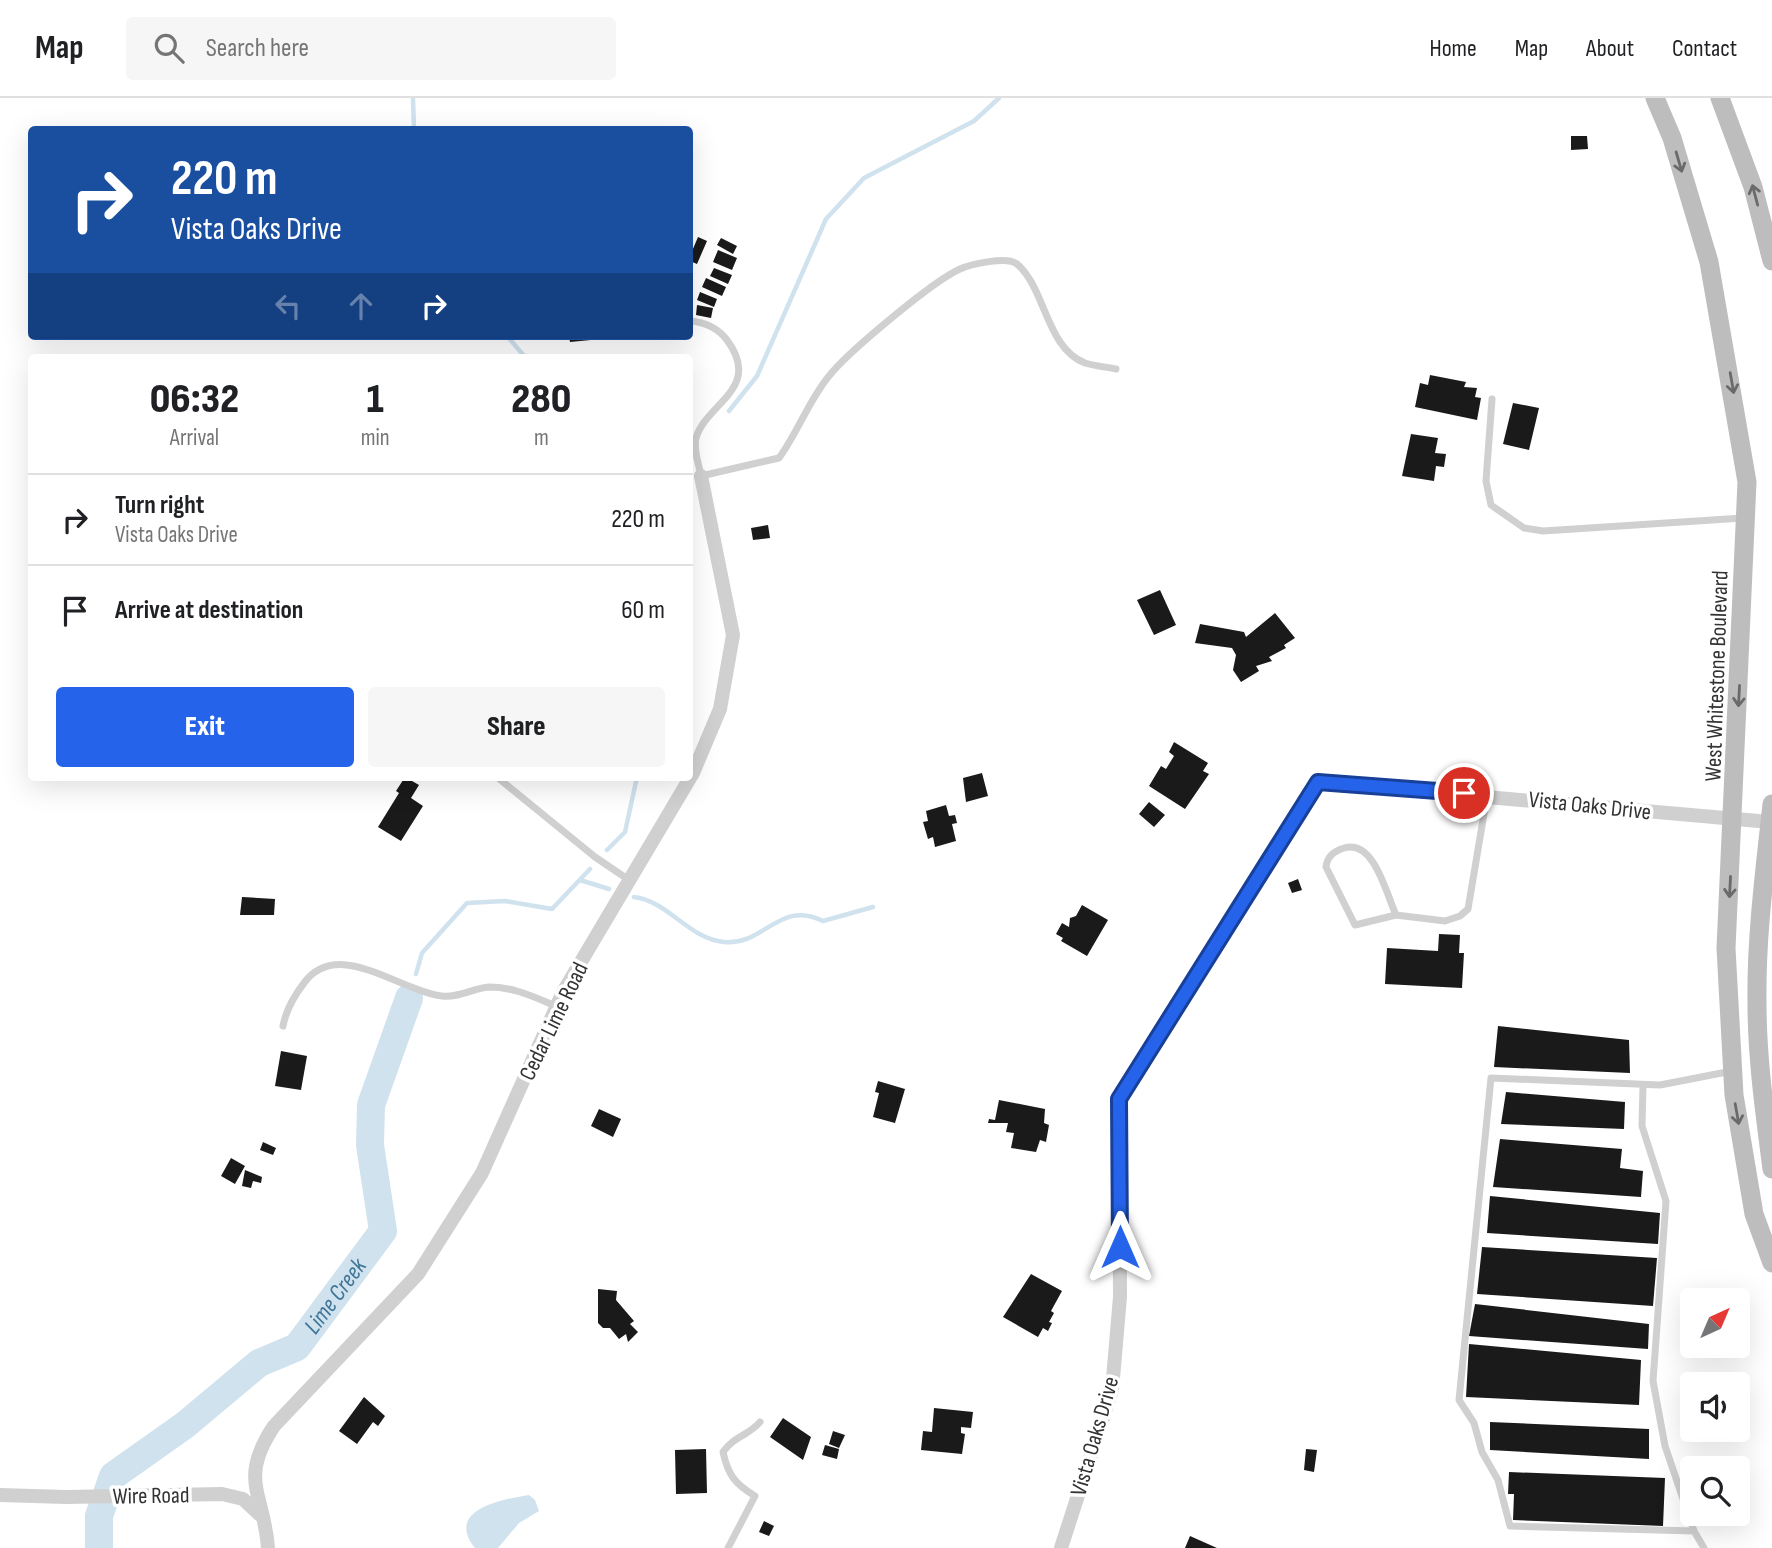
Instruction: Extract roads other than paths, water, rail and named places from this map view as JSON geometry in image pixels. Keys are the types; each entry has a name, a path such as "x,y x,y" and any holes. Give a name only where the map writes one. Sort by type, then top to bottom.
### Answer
{"main road":[{"name":"West Whitestone Boulevard","path":"1655,98 1672,138 1709,262 1747,482 1734,819 1726,948 1733,1070 1754,1214 1772,1263"},
{"path":"1720,98 1754,187 1772,261"},
{"path":"1771,813 1757,1002 1761,1086 1772,1169"}],"street":[{"name":"Cedar Lime Road","path":"693,773 720,709 733,635 701,476"},
{"name":"Cedar Lime Road","path":"260,1515 253,1476 259,1448 274,1426 418,1275 482,1173 557,1006 688,781"},
{"name":"Vista Oaks Drive","path":"1060,1548 1112,1390 1120,1297 1119,1099 1318,782 1488,795 1734,819 1771,813"},
{"name":"Wire Road","path":"0,1495 222,1493 243,1499 260,1515"},
{"path":"260,1515 268,1548"}],"lane":[{"path":"693,322 715,327 731,346 738,361 733,390 705,423 695,441 701,476 779,458 836,368 961,269 1007,260 1016,264 1038,294 1060,341 1073,356 1085,363 1116,369"},
{"path":"1492,399 1486,481 1491,505 1524,528 1542,531 1747,517"},
{"path":"502,781 595,857 629,880"},
{"path":"1396,915 1370,856 1362,848 1354,845 1336,850 1327,859 1326,867 1355,925 1362,926 1396,915 1445,921 1460,916 1468,909 1488,795"},
{"path":"283,1026 295,995 313,971 325,965 355,966 441,996 457,996 487,987 517,990 557,1006"},
{"path":"1694,1531 1510,1526 1498,1480 1482,1452 1474,1423 1459,1400 1491,1078 1660,1085 1733,1070"},
{"path":"1643,1084 1642,1126 1665,1201 1653,1381 1665,1446 1694,1531 1704,1548"},
{"path":"728,1548 755,1496 735,1483 726,1468 723,1452 733,1438 754,1429 760,1422"}],"water":[{"path":"529,1495 535,1500 539,1511 519,1523 498,1548 475,1548 467,1535 467,1524 472,1515 493,1503"}],"waterway":[{"name":"Lime Creek","path":"413,98 414,126"},
{"path":"729,411 757,376 826,219 864,178 974,121 999,98"},
{"name":"Lime Creek","path":"510,340 522,354"},
{"name":"Lime Creek","path":"607,850 625,832 636,781"},
{"name":"Lime Creek","path":"416,974 422,953 467,903 505,901 552,909 590,869"},
{"path":"580,880 609,889"},
{"path":"634,897 657,905 700,934 724,942 750,937 783,919 795,916 808,916 823,921 873,907"},
{"name":"Lime Creek","path":"99,1548 99,1516 113,1476 185,1425 259,1363 297,1347 383,1231 370,1145 371,1105 409,998"}]}
